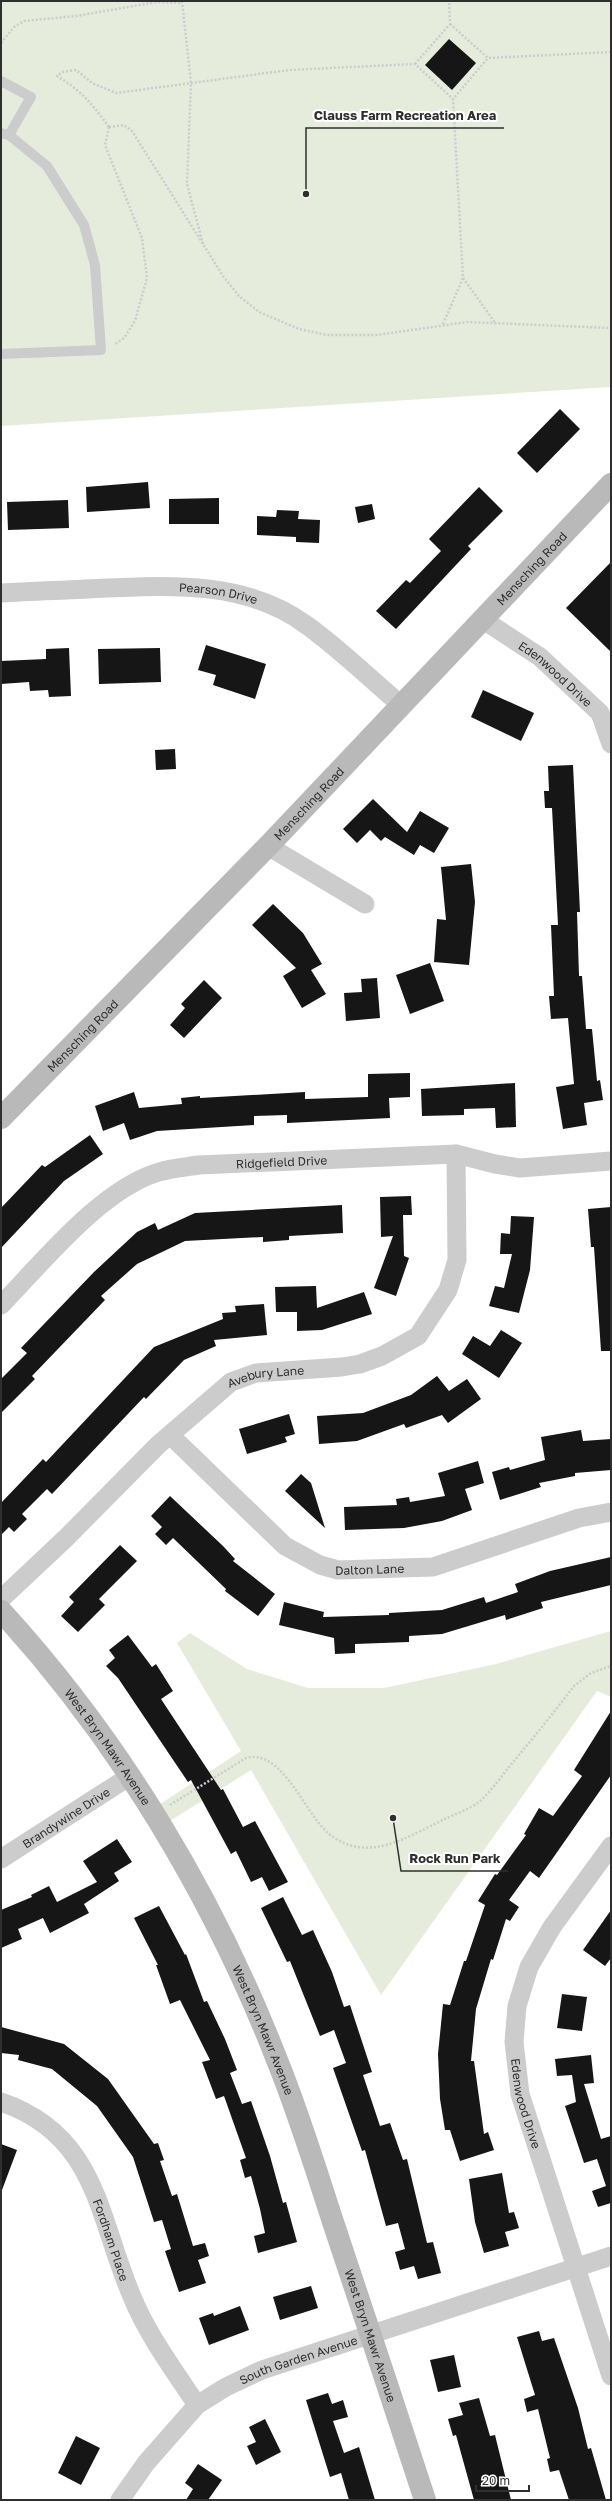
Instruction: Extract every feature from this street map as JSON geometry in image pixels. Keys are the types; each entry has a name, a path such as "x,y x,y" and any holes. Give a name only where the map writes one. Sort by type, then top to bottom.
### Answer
{"street":[{"name":"Mensching Road","path":"1,1118 268,846 400,704 611,484"},
{"name":"Pearson Drive","path":"1,593 167,585 207,588 242,595 286,613 305,624 400,704"},
{"name":"Edenwood Drive","path":"482,619 540,657 600,713 611,744"},
{"path":"268,846 365,904"},
{"name":"Ridgefield Drive","path":"1,1305 82,1222 108,1200 142,1179 159,1172 199,1164 456,1154 495,1164 520,1168 611,1161"},
{"name":"Avebury Lane","path":"1,1599 170,1435 231,1382 256,1373 360,1364 382,1356 418,1336 448,1290 457,1260 456,1154"},
{"name":"Dalton Lane","path":"170,1435 286,1546 320,1565 338,1570 433,1567 579,1518 611,1512"},
{"name":"West Bryn Mawr Avenue","path":"1,1611 37,1650 79,1704 130,1776 212,1915 278,2060 425,2500"},
{"name":"Brandywine Drive","path":"1,1859 130,1776"},
{"name":"Edenwood Drive","path":"611,1846 604,1870 552,1927 529,1967 517,2006 514,2042 520,2094 611,2376"},
{"name":"Fordham Place","path":"1,2102 15,2107 63,2139 88,2176 133,2299 151,2336 197,2405"},
{"name":"South Garden Avenue","path":"120,2500 146,2463 197,2405 226,2386 262,2370 611,2256"}],"lane":[{"path":"1,81 31,97 5,134 47,166 84,225 95,265 101,350 1,354"}],"path":[{"path":"415,64 450,24 449,1"},
{"path":"1,43 14,27 24,21 76,16 157,2 182,2 191,83 187,184 205,248"},
{"path":"450,24 488,58 611,52"},
{"path":"443,324 463,278 453,99 488,58"},
{"path":"110,127 82,92 57,76 62,72 76,70 92,83 116,93 289,70 415,64 453,99"},
{"path":"110,127 124,125 132,131 205,248 239,296 259,312 299,329 327,335 351,336 377,335 443,324 467,322 611,328"},
{"path":"101,350 113,346 124,338 135,321 147,278 142,238 104,145 110,127"},
{"path":"463,278 496,324"},
{"path":"154,1815 246,1758 254,1756 271,1761 280,1769 313,1817 329,1834 360,1846 375,1848 397,1843 479,1802 574,1686 591,1673 611,1666"}],"green space":[{"path":"1,1 611,1 611,387 1,426"},
{"path":"611,1631 611,1697 597,1691 381,1995 251,1770 162,1826 151,1810 241,1751 177,1643 190,1633 247,1669 308,1688 384,1688 496,1664"}],"building":[{"path":"449,39 476,63 452,90 425,65"},
{"path":"560,409 580,429 537,473 517,453"},
{"path":"148,482 150,508 87,512 86,487"},
{"path":"479,487 503,511 468,546 471,549 396,629 376,611 406,580 410,583 441,551 429,539"},
{"path":"219,498 219,524 169,524 169,499"},
{"path":"68,500 69,528 8,530 7,502"},
{"path":"372,504 375,519 358,523 355,507"},
{"path":"277,510 299,511 298,519 320,520 319,543 296,542 296,537 257,535 257,516 276,517"},
{"path":"611,562 611,652 566,608"},
{"path":"206,645 266,664 255,699 213,685 216,675 198,670"},
{"path":"69,648 71,696 49,697 48,690 30,691 29,682 1,684 1,661 46,659 46,649"},
{"path":"160,648 161,682 99,684 98,649"},
{"path":"483,690 534,713 521,741 471,717"},
{"path":"175,749 176,769 156,770 155,750"},
{"path":"573,765 580,912 577,912 579,976 582,976 586,1029 592,1029 597,1081 600,1080 603,1100 584,1103 587,1125 563,1129 556,1087 574,1084 568,1018 551,1019 549,996 554,996 551,925 558,925 552,808 545,808 544,791 549,791 548,766"},
{"path":"373,799 407,832 420,811 449,828 434,853 420,845 414,855 385,837 381,841 370,830 357,843 343,829"},
{"path":"471,864 475,902 469,965 434,962 437,919 446,920 441,867"},
{"path":"273,904 303,933 322,964 311,970 326,994 302,1008 283,976 296,968 252,925"},
{"path":"430,963 444,1001 410,1014 396,975"},
{"path":"377,978 380,1018 346,1021 344,993 362,992 361,979"},
{"path":"204,980 222,998 184,1038 170,1025 185,1008 181,1004"},
{"path":"410,1073 410,1097 389,1098 390,1118 287,1123 287,1115 254,1116 254,1125 157,1131 130,1140 124,1123 103,1131 95,1106 134,1092 139,1108 182,1104 181,1098 200,1096 200,1098 305,1092 305,1099 368,1097 368,1074"},
{"path":"515,1083 516,1127 496,1128 495,1108 464,1109 464,1115 422,1116 421,1089"},
{"path":"90,1135 103,1154 64,1181 1,1248 1,1208 42,1165 45,1167"},
{"path":"411,1196 412,1215 403,1215 404,1256 409,1258 396,1296 374,1288 393,1236 381,1237 380,1197"},
{"path":"342,1205 343,1233 289,1236 289,1240 263,1242 263,1237 185,1241 137,1264 101,1296 105,1300 32,1376 35,1379 1,1413 1,1379 27,1353 21,1348 94,1272 137,1232 155,1223 158,1230 195,1213"},
{"path":"611,1207 611,1351 601,1351 594,1247 591,1247 588,1209"},
{"path":"511,1216 534,1217 530,1270 519,1313 489,1306 495,1286 504,1288 512,1254 500,1254 501,1233 510,1234"},
{"path":"316,1286 317,1308 364,1292 372,1314 322,1330 297,1331 297,1312 276,1312 275,1287"},
{"path":"264,1304 267,1335 214,1340 216,1346 184,1360 146,1399 144,1397 52,1494 47,1489 22,1514 27,1519 14,1532 9,1527 1,1535 1,1503 43,1459 46,1462 154,1347 223,1319 222,1313 236,1312 235,1306"},
{"path":"501,1330 522,1343 499,1378 462,1354 473,1336 490,1346"},
{"path":"437,1376 449,1391 467,1379 481,1399 448,1423 442,1415 406,1428 404,1424 357,1441 319,1444 317,1416 363,1413 411,1395"},
{"path":"289,1414 295,1434 285,1437 287,1442 247,1454 239,1429"},
{"path":"581,1430 583,1441 611,1439 611,1470 575,1473 575,1476 539,1483 541,1487 500,1500 492,1472 509,1467 510,1470 545,1460 541,1437"},
{"path":"478,1461 484,1483 465,1489 472,1510 442,1521 404,1528 345,1530 344,1507 397,1505 396,1499 409,1497 410,1502 445,1496 438,1473"},
{"path":"301,1474 311,1483 325,1528 285,1491"},
{"path":"170,1496 223,1546 235,1559 233,1561 275,1594 258,1616 225,1591 226,1589 173,1538 166,1545 155,1534 162,1527 151,1516"},
{"path":"120,1545 137,1561 99,1599 105,1605 78,1632 61,1616 74,1602 69,1597"},
{"path":"611,1557 611,1585 541,1602 543,1608 506,1620 505,1615 442,1634 409,1636 409,1642 355,1644 355,1653 335,1654 334,1638 279,1625 284,1602 324,1612 323,1617 389,1615 389,1613 442,1610 484,1597 486,1603 518,1592 515,1584 550,1571"},
{"path":"128,1635 152,1667 156,1664 173,1691 161,1699 221,1790 223,1789 243,1827 255,1821 288,1882 269,1891 262,1877 251,1882 236,1851 231,1854 191,1780 188,1782 118,1678 106,1666 115,1658 109,1650"},
{"path":"611,1711 611,1775 539,1878 530,1871 509,1900 519,1907 510,1921 506,1919 493,1960 491,1959 476,2009 471,2061 474,2061 484,2134 488,2132 494,2150 460,2161 450,2130 445,2130 440,2099 438,2054 443,2004 450,2005 464,1961 466,1961 485,1905 478,1901 495,1874 497,1875 526,1835 524,1834 539,1808 553,1816 582,1776 574,1770"},
{"path":"117,1839 132,1862 114,1873 119,1881 84,1904 89,1913 50,1933 43,1918 18,1929 22,1939 1,1948 1,1910 32,1897 31,1895 49,1886 57,1902 97,1882 83,1861"},
{"path":"283,1897 302,1935 313,1930 332,1972 344,2007 350,2005 372,2072 363,2075 380,2126 390,2123 403,2160 407,2159 427,2243 433,2242 441,2273 418,2279 414,2266 400,2270 395,2252 405,2249 398,2223 386,2226 365,2150 362,2151 333,2068 346,2063 334,2030 320,2036 290,1961 287,1962 261,1908"},
{"path":"159,1906 185,1955 186,1954 204,2002 207,2001 225,2039 237,2070 230,2073 242,2104 251,2101 270,2156 283,2203 286,2202 297,2242 258,2253 254,2236 265,2233 260,2209 251,2176 245,2178 240,2160 246,2158 224,2096 216,2099 202,2062 210,2060 180,2000 170,2004 156,1965 158,1965 134,1918"},
{"path":"611,1910 611,1958 605,1966 583,1950"},
{"path":"562,1994 587,1997 582,2031 557,2028"},
{"path":"1,2027 64,2044 108,2079 154,2144 158,2143 164,2160 160,2161 172,2196 177,2194 193,2246 205,2243 209,2256 198,2260 206,2283 179,2292 165,2251 171,2249 162,2220 154,2222 133,2157 97,2106 52,2069 18,2060 19,2055 1,2053"},
{"path":"591,2055 594,2083 584,2084 601,2139 611,2136 611,2203 598,2207 592,2191 606,2186 597,2159 584,2163 565,2106 576,2102 572,2075 557,2076 555,2059"},
{"path":"1,2144 17,2150 2,2190 1,2190"},
{"path":"502,2173 509,2213 514,2212 519,2228 505,2232 509,2246 484,2253 475,2222 469,2179"},
{"path":"311,2286 318,2308 280,2320 273,2297"},
{"path":"240,2306 249,2330 209,2345 199,2318 213,2313 214,2316"},
{"path":"539,2331 542,2341 554,2338 578,2408 588,2449 591,2448 606,2500 569,2500 559,2470 550,2472 547,2459 550,2458 538,2409 527,2412 524,2399 535,2395 517,2337"},
{"path":"454,2355 461,2387 438,2392 430,2360"},
{"path":"328,2393 332,2404 343,2400 348,2417 333,2421 344,2453 359,2447 375,2500 349,2500 341,2473 330,2477 306,2400"},
{"path":"479,2398 490,2436 495,2435 511,2500 474,2500 456,2435 453,2436 448,2419 463,2415 459,2403"},
{"path":"265,2419 281,2452 256,2465 247,2446 256,2442 249,2427"},
{"path":"76,2436 100,2448 81,2485 58,2473"},
{"path":"198,2464 222,2480 208,2500 186,2500 193,2489 185,2483"}],"place":[{"name":"Clauss Farm Recreation Area","path":"306,194"},
{"name":"Rock Run Park","path":"393,1818"}]}
